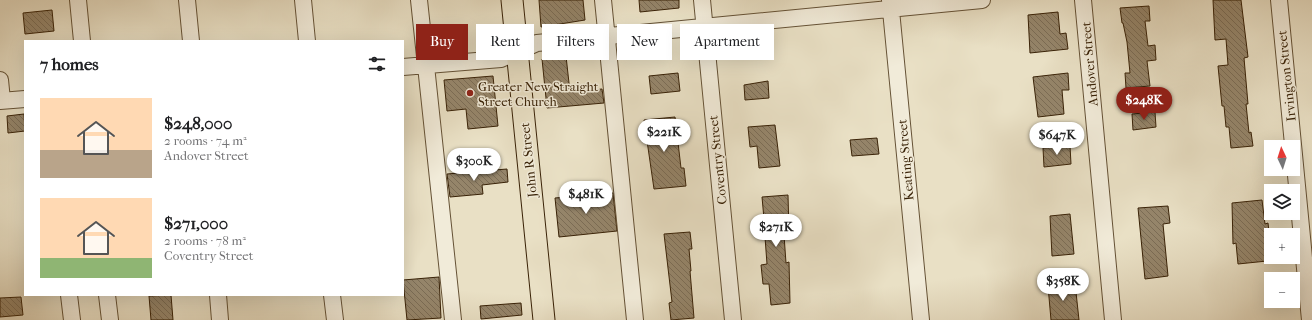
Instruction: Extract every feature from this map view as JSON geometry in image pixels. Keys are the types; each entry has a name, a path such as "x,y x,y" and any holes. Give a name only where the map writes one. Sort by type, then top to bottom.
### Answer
{"main road":[{"name":"John R Street","path":"512,0 514,24"},
{"name":"John R Street","path":"518,60 544,320"}],"street":[{"path":"78,0 82,40"},
{"path":"187,0 191,40"},
{"path":"303,0 307,40"},
{"path":"419,0 452,320"},
{"path":"604,0 606,24"},
{"name":"Coventry Street","path":"702,0 704,24"},
{"path":"735,24 891,4 982,0"},
{"name":"Andover Street","path":"1083,0 1113,320"},
{"name":"Irvington Street","path":"1279,0 1310,320"},
{"name":"Keating Street","path":"891,4 921,320"},
{"path":"609,37 680,30"},
{"path":"609,57 635,320"},
{"path":"404,67 488,60"},
{"name":"Coventry Street","path":"707,60 733,320"},
{"path":"0,80 1,101 24,99"},
{"path":"69,296 72,320"},
{"path":"108,296 110,320"},
{"path":"218,296 220,320"},
{"path":"332,296 335,320"}],"building":[{"path":"539,0 583,0 585,20 560,24 542,24 541,27"},
{"path":"639,0 679,0 679,8 640,12"},
{"path":"1213,0 1241,0 1248,57 1244,58 1248,104 1246,104 1249,133 1251,132 1253,146 1231,148 1229,127 1226,127 1224,106 1222,106 1218,66 1228,65 1226,39 1215,40"},
{"path":"1149,6 1150,21 1145,21 1148,46 1155,45 1156,60 1147,61 1150,86 1126,88 1125,73 1130,73 1127,42 1120,8"},
{"path":"52,10 54,31 25,34 23,13"},
{"path":"1058,12 1060,34 1066,33 1068,49 1030,53 1028,15"},
{"path":"542,60 566,60 570,92 602,89 604,103 547,108"},
{"path":"678,73 680,91 651,94 649,76"},
{"path":"1068,73 1069,90 1062,90 1064,114 1038,117 1033,77"},
{"name":"Greater New Straight Street Church","path":"493,76 498,126 468,129 466,109 447,111 444,80"},
{"path":"768,81 769,98 745,100 744,85"},
{"path":"1155,112 1156,127 1133,130 1132,114"},
{"path":"24,114 24,131 8,133 7,116"},
{"path":"675,117 681,168 684,168 686,186 654,189 644,120"},
{"path":"775,125 780,166 759,168 757,146 750,147 748,127"},
{"path":"877,138 879,154 852,156 850,140"},
{"path":"1070,146 1071,164 1044,167 1043,148"},
{"path":"507,169 508,182 482,185 483,194 450,197 447,174"},
{"path":"613,193 617,231 559,237 555,198"},
{"path":"788,195 789,232 784,235 786,263 789,262 790,303 771,305 769,284 763,284 761,265 767,264 765,237 759,238 757,220 764,219 762,197"},
{"path":"1262,200 1264,220 1265,224 1268,223 1269,228 1264,228 1264,261 1238,264 1236,243 1233,244 1232,203"},
{"path":"1168,206 1170,223 1163,224 1168,276 1145,279 1138,208"},
{"path":"1070,214 1074,254 1052,256 1050,216"},
{"path":"690,232 692,249 689,249 690,271 694,318 671,320 669,303 672,302 664,234"},
{"path":"439,277 441,318 407,320 404,280"},
{"path":"1075,283 1079,320 1051,320 1048,286"},
{"path":"149,296 171,296 173,320 151,320"},
{"path":"21,297 23,315 0,317 0,298"},
{"path":"521,303 522,315 481,319 480,306"}],"place":[{"name":"Greater New Straight Street Church","path":"470,93"}]}
